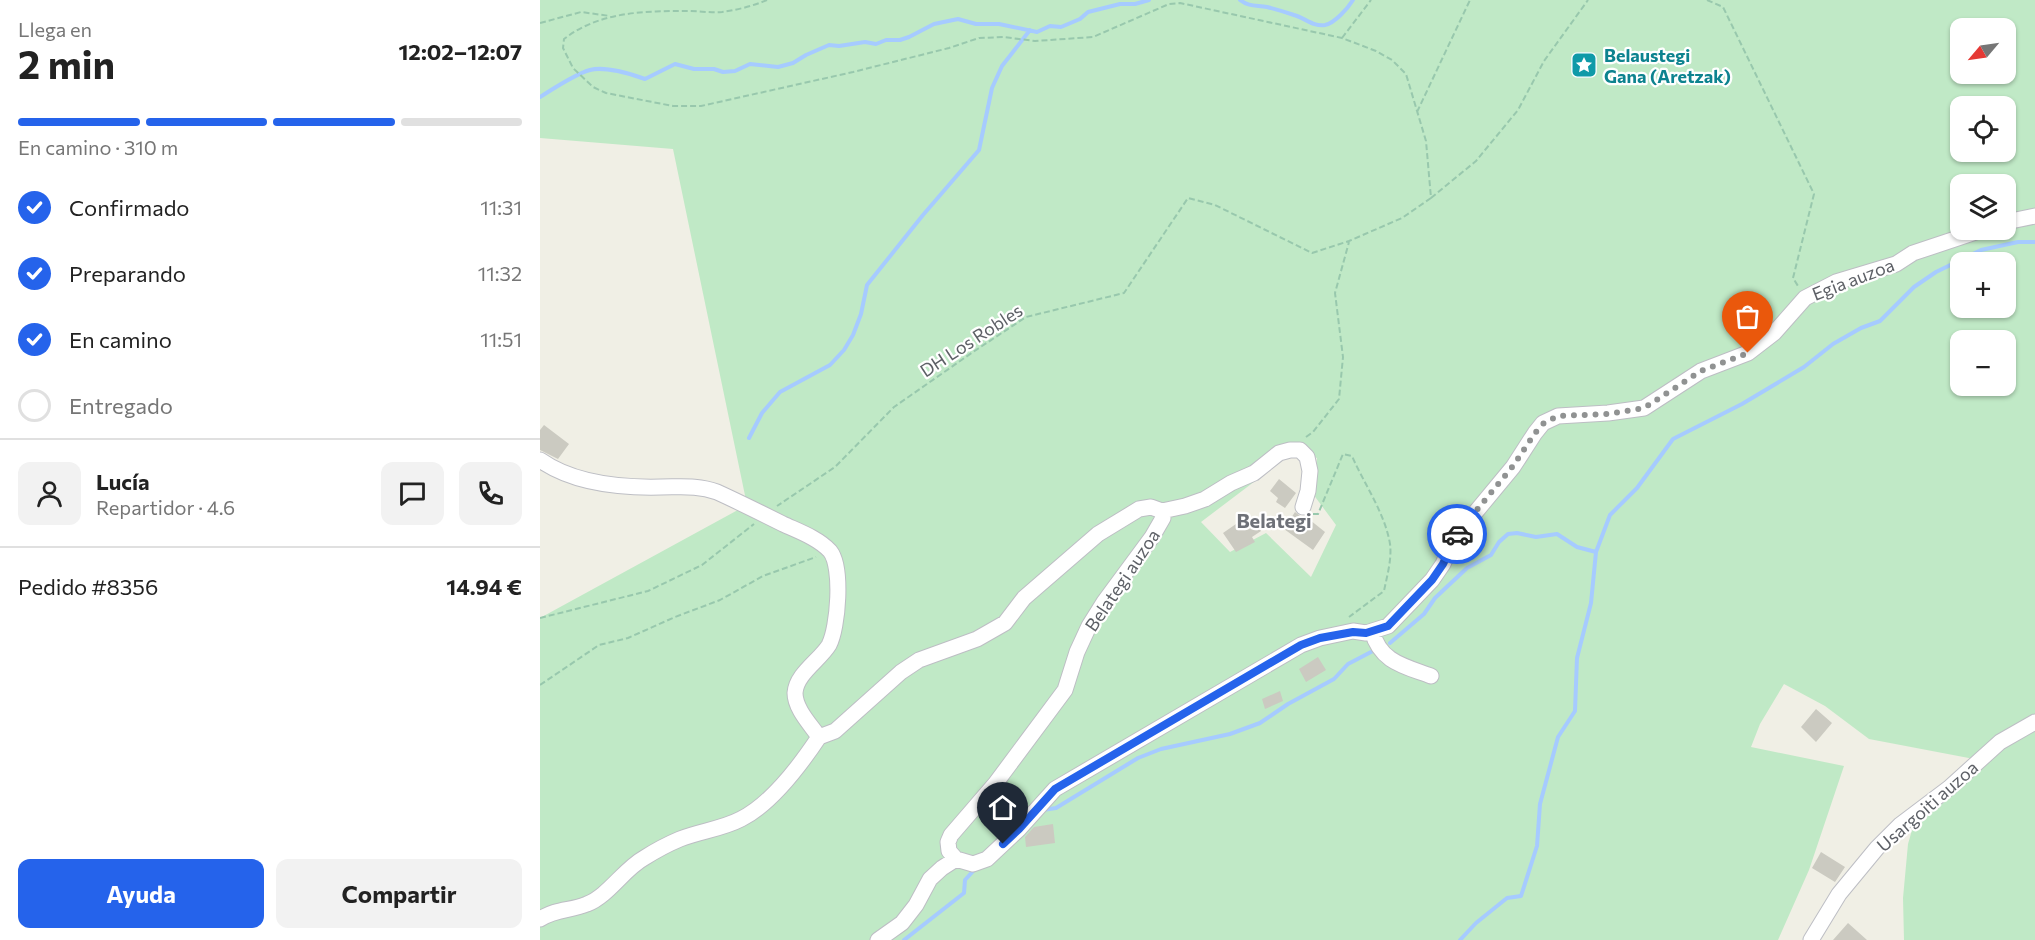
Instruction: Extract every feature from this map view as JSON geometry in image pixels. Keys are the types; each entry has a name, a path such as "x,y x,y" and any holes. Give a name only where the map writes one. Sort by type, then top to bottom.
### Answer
{"lane":[{"path":"2016,220 2035,216"},
{"name":"Egia auzoa","path":"956,859 973,864 987,859 1019,829 1055,789 1301,645 1320,638 1353,632 1366,633 1388,626 1432,580 1443,564 1455,537 1513,466 1544,423 1558,416 1608,414 1644,408 1701,371 1748,353 1774,333 1805,298 1836,282 1896,264 1913,253 1952,240"},
{"path":"1290,450 1300,450 1307,457 1310,471 1304,507"},
{"name":"Belategi auzoa","path":"819,737 835,731 902,672 919,660 977,639 1005,623 1024,598 1098,534 1139,509 1151,507 1162,511 1205,499 1231,483 1254,473 1279,453 1290,450"},
{"path":"540,460 552,469 608,486 661,488 701,486 814,539 831,552 836,566 837,592 836,616 830,644 800,680 795,692 798,705 819,737 792,774 759,807 742,818 723,827 681,839 642,859 588,904 556,910 540,919"},
{"name":"Belategi auzoa","path":"956,859 949,851 948,842 951,835 995,784 1065,690 1077,652 1089,626 1152,537 1163,518 1162,511"},
{"path":"1372,631 1378,647 1393,662 1431,676"},
{"name":"Usargoiti auzoa","path":"1814,938 1839,894 1877,848 1900,825 1949,788 2000,742 2035,722"},
{"path":"878,940 902,923 916,905 930,879 956,859"}],"path":[{"path":"767,0 722,12 641,11 613,16 591,23 570,34 564,39 562,48 573,69 593,87 606,93 673,106 700,106 853,72 949,48 979,38 1003,37 1035,41 1093,37 1169,4 1180,3 1341,38 1376,51 1392,60 1406,74 1426,141 1431,198"},
{"path":"1341,38 1371,0"},
{"path":"1417,112 1470,0"},
{"name":"DH Los Robles","path":"540,618 648,591 702,565 764,515 835,467 894,408 1026,317 1125,293 1188,198 1215,205 1312,253 1349,241 1402,218 1431,198 1476,161 1518,110 1544,61 1588,0"},
{"path":"1707,0 1723,7 1814,194 1793,278 1805,298"},
{"path":"540,23 581,12 613,16"},
{"path":"1290,450 1313,432 1339,399 1343,357 1335,293 1349,241"},
{"path":"1304,507 1309,514 1318,514 1343,454 1352,456 1378,507 1390,544 1390,562 1384,591 1344,620"},
{"path":"540,685 599,645 628,638 720,600 763,576 831,552"}],"green space":[{"path":"540,0 2035,0 2035,940 1904,940 1903,898 1908,844 1916,816 1974,759 1869,739 1825,706 1784,684 1760,724 1751,747 1844,766 1809,870 1778,940 540,940 540,618 747,505 673,149 540,138","holes":["1296,450 1317,458 1313,494 1336,525 1311,577 1266,533 1230,552 1201,522"]}],"building":[{"path":"544,425 569,444 558,459 540,450 540,430"},
{"path":"1279,479 1296,493 1285,508 1276,502 1278,498 1270,491"},
{"path":"1295,512 1300,516 1305,516 1325,532 1313,550 1284,529"},
{"path":"1249,515 1261,531 1252,537 1255,542 1236,552 1223,533"},
{"path":"1318,657 1326,670 1306,682 1299,669"},
{"path":"1280,691 1283,701 1265,709 1262,699"},
{"path":"1816,709 1832,723 1816,742 1801,727"},
{"path":"1053,824 1055,843 1026,847 1025,837 1034,827"},
{"path":"1821,852 1845,867 1835,882 1812,868"},
{"path":"1848,923 1867,940 1833,940"}],"waterway":[{"path":"540,97 564,82 596,69 618,71 645,79 675,64 694,69 714,69 723,72 735,71 750,64 778,67 793,63 829,45 839,46 865,42 876,44 886,40 900,40 934,24 958,19 976,24 999,24 1037,32 1050,26 1061,27 1080,19 1088,12 1149,0"},
{"path":"1240,0 1250,5 1267,7 1321,25 1329,24 1337,18 1353,0"},
{"path":"749,438 762,413 780,392 830,365 844,350 861,314 867,285 979,150 992,88 1002,66 1030,30"},
{"path":"1460,940 1476,923 1507,898 1521,896 1537,846 1540,804 1558,737 1575,711 1577,658 1591,603 1596,552 1610,515 1637,488 1673,439 1742,404 1804,367 1833,344 1861,328 1880,321 1914,287 1936,272 1981,250 2018,242 2035,242"},
{"path":"1390,643 1424,614 1435,598 1467,568 1491,555 1499,542 1508,534 1517,533 1536,537 1557,534 1577,547 1596,552"},
{"path":"1043,810 1056,808 1138,758 1161,749 1230,734 1260,723 1288,704 1334,679 1348,664 1371,652"},
{"path":"904,940 964,893 965,880 975,869"}],"way so far":[{"path":"1457,534 1513,466 1544,423 1558,416 1608,414 1644,408 1701,371 1748,353"}],"place":[{"name":"Belaustegi Gana (Aretzak)","path":"1584,65"}],"district":[{"name":"Belategi","path":"1274,520"}],"route":[{"path":"1003,844 1055,789 1301,645 1320,638 1353,632 1366,633 1388,626 1432,580 1443,564 1457,534"}]}
